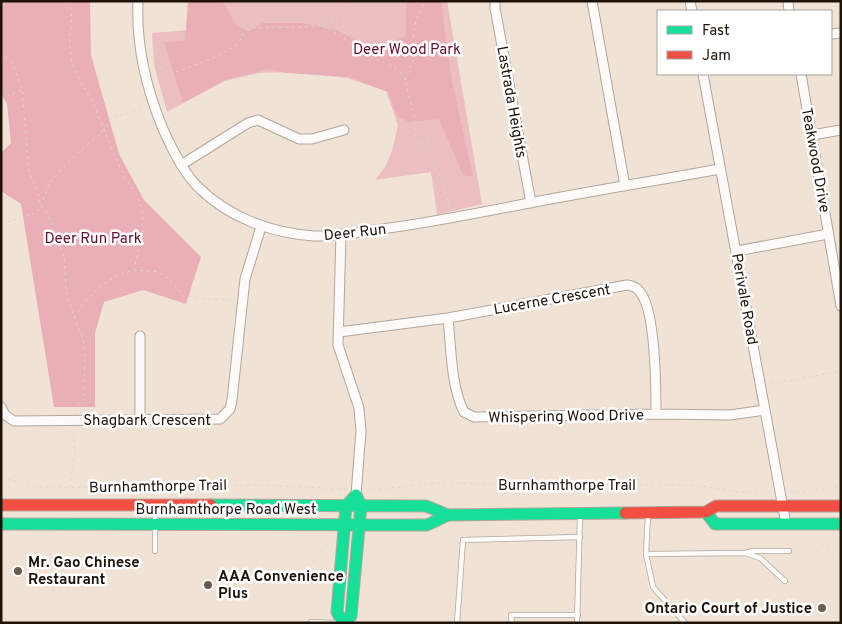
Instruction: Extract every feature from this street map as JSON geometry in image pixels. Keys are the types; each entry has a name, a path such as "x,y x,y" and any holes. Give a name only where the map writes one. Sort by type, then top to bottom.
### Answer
{"main road":[{"name":"Burnhamthorpe Road West","path":"1,506 346,506 354,497 426,506 448,515 706,512 716,506 841,506"},
{"path":"346,506 337,612 342,623 351,616 359,525 354,497"},
{"path":"706,512 715,524 841,524"},
{"name":"Burnhamthorpe Road West","path":"1,524 427,525 448,515"}],"street":[{"name":"Deer Run","path":"138,1 139,50 153,102 169,141 182,165 198,187 217,202 239,217 261,227 315,236 341,234 425,223 720,170"},
{"name":"Lastrada Heights","path":"495,1 494,8 531,203"},
{"path":"592,1 625,186"},
{"name":"Perivale Road","path":"703,75 786,524"},
{"name":"Teakwood Drive","path":"801,75 841,306"},
{"path":"182,165 248,123 258,120 304,139 312,139 344,130"},
{"path":"812,135 841,130"},
{"name":"Shagbark Crescent","path":"1,407 5,415 14,421 220,420 230,409 232,400 245,279 261,227"},
{"path":"341,234 338,345 359,408 361,431 354,497"},
{"path":"737,251 828,234"},
{"name":"Lucerne Crescent","path":"339,332 448,318 627,285 634,287 642,294 648,311 655,360 656,414"},
{"name":"Whispering Wood Drive","path":"448,318 459,400 464,412 474,417 656,414 730,415 765,410"},
{"path":"140,336 140,420"}],"lane":[{"path":"155,551 155,514 158,512 195,512 203,505"},
{"path":"648,512 646,554 653,586 685,623"},
{"path":"577,623 580,513"},
{"path":"457,623 464,540 580,537"},
{"path":"745,553 752,550 789,551"},
{"path":"646,554 745,553 760,558 785,581"},
{"path":"512,623 511,615 578,615"},
{"path":"311,622 337,623"}],"path":[{"path":"68,1 71,9 72,28 69,37 71,58 76,74 93,103 124,175 136,193 142,209 143,233 134,269"},
{"path":"1,224 36,213 50,182 70,160 100,134 113,117 126,114 153,102 173,73 216,57 238,44 244,33 253,28 322,26 342,18 353,1"},
{"path":"404,80 413,62 416,47 413,35 416,20 425,1"},
{"path":"342,18 346,40"},
{"path":"322,26 339,34 359,52 400,72 414,115 415,134 444,186 452,218"},
{"path":"1,53 12,62 22,90 29,171 41,205 50,219 64,257 66,291 83,338 85,352 84,399 79,403 72,416 75,454 70,487"},
{"path":"153,65 173,73"},
{"path":"1,99 22,90"},
{"path":"421,143 432,138"},
{"path":"74,317 103,284 116,276 134,269 158,272 177,286 183,296 243,301"},
{"path":"771,384 841,371"},
{"name":"Burnhamthorpe Trail","path":"1,479 13,480 36,487 157,488 255,485 354,497"},
{"name":"Burnhamthorpe Trail","path":"369,489 435,484 682,485 740,492 764,492"},
{"path":"790,492 806,492 841,486"},
{"path":"813,534 834,556"},
{"path":"313,562 333,538"}],"green space":[{"name":"Deer Run Park","path":"1,1 90,1 91,55 119,154 144,200 201,257 186,304 143,290 104,302 95,333 95,407 54,407 21,204 1,191 1,153 11,143 7,103 1,94"},
{"path":"188,1 222,1 237,26 249,31 262,23 303,23 339,31 367,47 383,48 406,35 406,1 441,1 451,76 473,177 463,175 439,119 409,122 398,117 388,92 349,77 286,73 269,69 224,80 183,103 164,42 185,41"},
{"name":"Deer Wood Park","path":"192,1 447,1 482,204 437,215 431,172 375,180 385,167 392,151 398,125 386,91 347,78 295,72 259,73 225,81 167,112 154,65 152,33 189,30"}],"traffic: fast":[{"path":"356,495 361,506 351,616 343,623 337,612 346,506 356,495"},
{"path":"211,505 426,506 448,515 625,513"},
{"path":"706,512 715,524 841,524"},
{"path":"1,524 427,525 448,515"}],"traffic: jam":[{"path":"1,505 211,505"},
{"path":"625,513 706,512 716,506 841,506"}],"place":[{"name":"Mr. Gao Chinese Restaurant","path":"18,571"},
{"name":"AAA Convenience Plus","path":"208,585"},
{"name":"Ontario Court of Justice","path":"822,608"}]}
